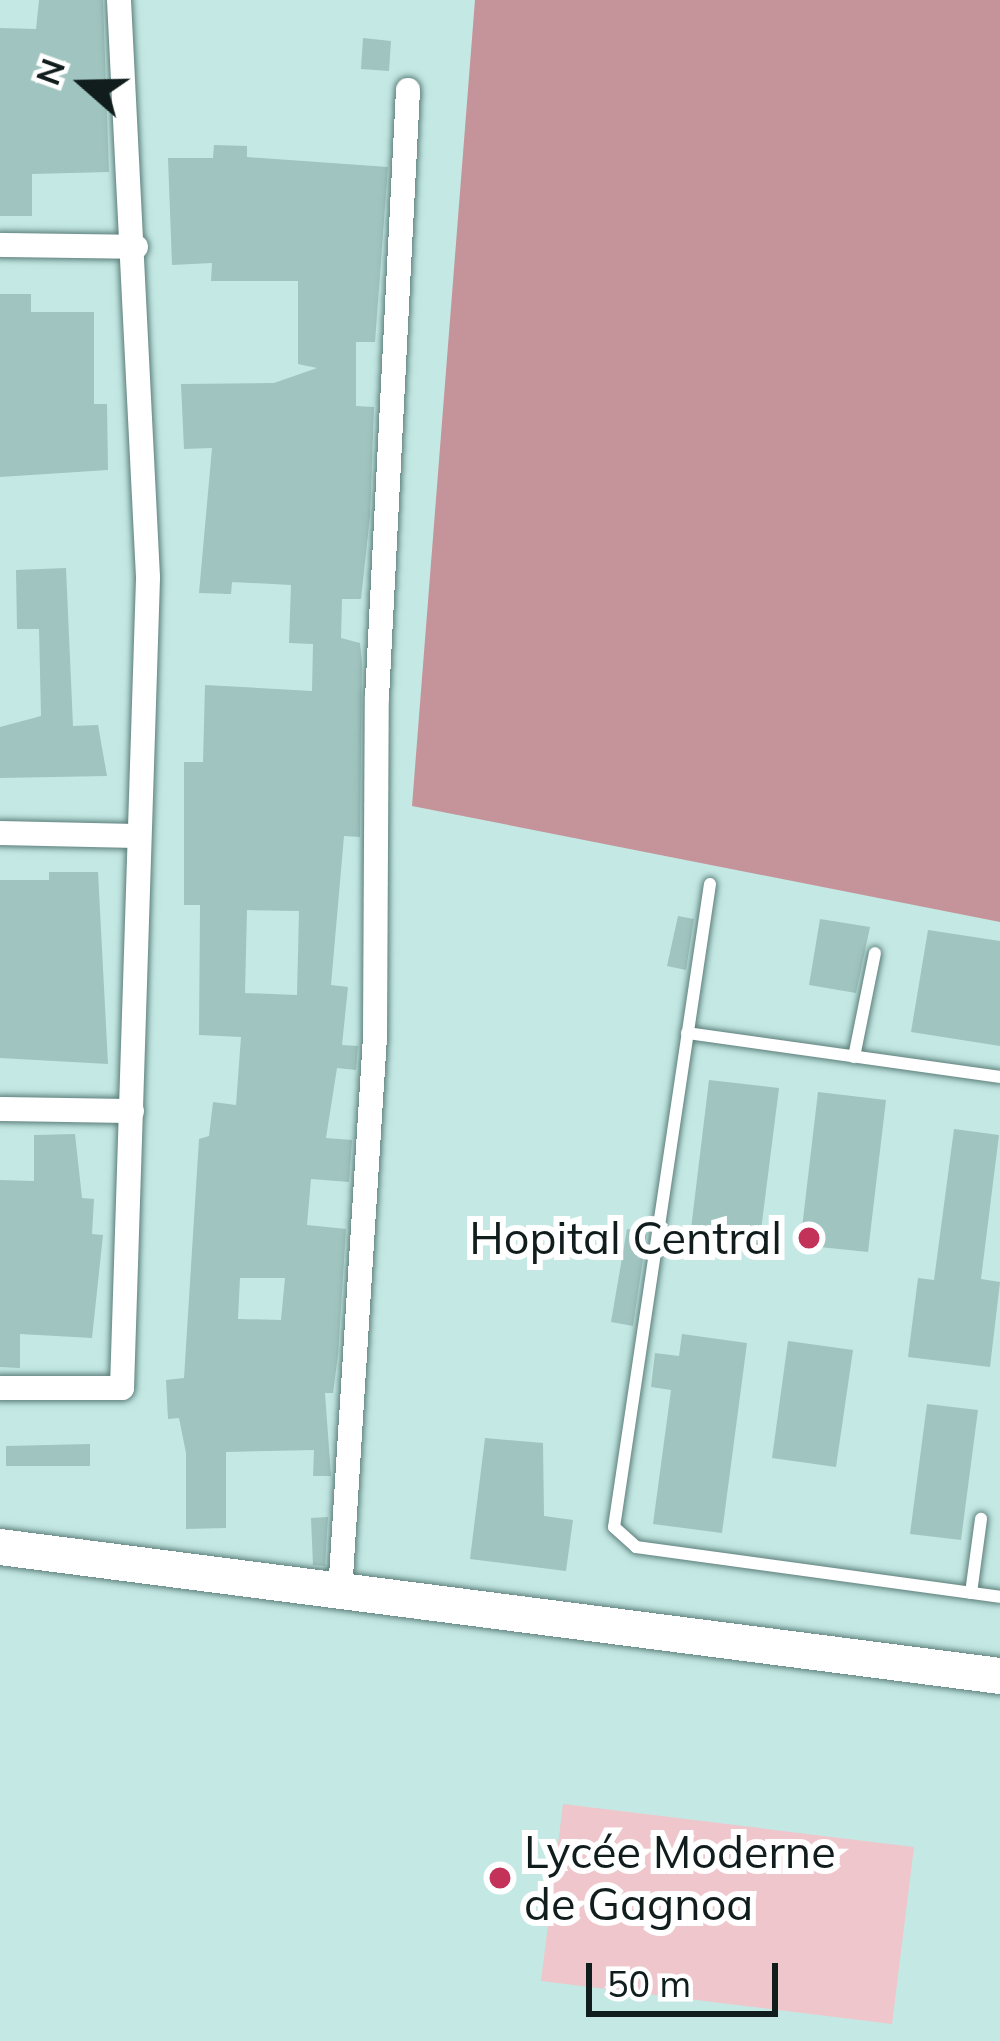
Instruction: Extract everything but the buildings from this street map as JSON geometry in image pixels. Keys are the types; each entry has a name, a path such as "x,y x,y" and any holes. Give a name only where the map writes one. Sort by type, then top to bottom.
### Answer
{"street":[{"path":"0,1388 122,1388 136,836 148,577 136,247 119,0"},
{"path":"340,1593 375,1036 377,698 408,90"},
{"path":"0,244 136,247"},
{"path":"0,833 136,836"},
{"path":"0,1109 132,1111"},
{"path":"0,1547 1000,1676"}],"lane":[{"path":"710,884 614,1527 636,1547 1000,1597"},
{"path":"854,1057 875,953"},
{"path":"687,1033 1000,1077"},
{"path":"971,1593 981,1519"}],"shaded area":[{"path":"475,0 1000,0 1000,922 412,806"},
{"path":"563,1804 914,1847 892,2024 541,1981"}],"place":[{"name":"Hopital Central","path":"809,1238"},
{"name":"Lycée Moderne de Gagnoa","path":"500,1878"}]}
